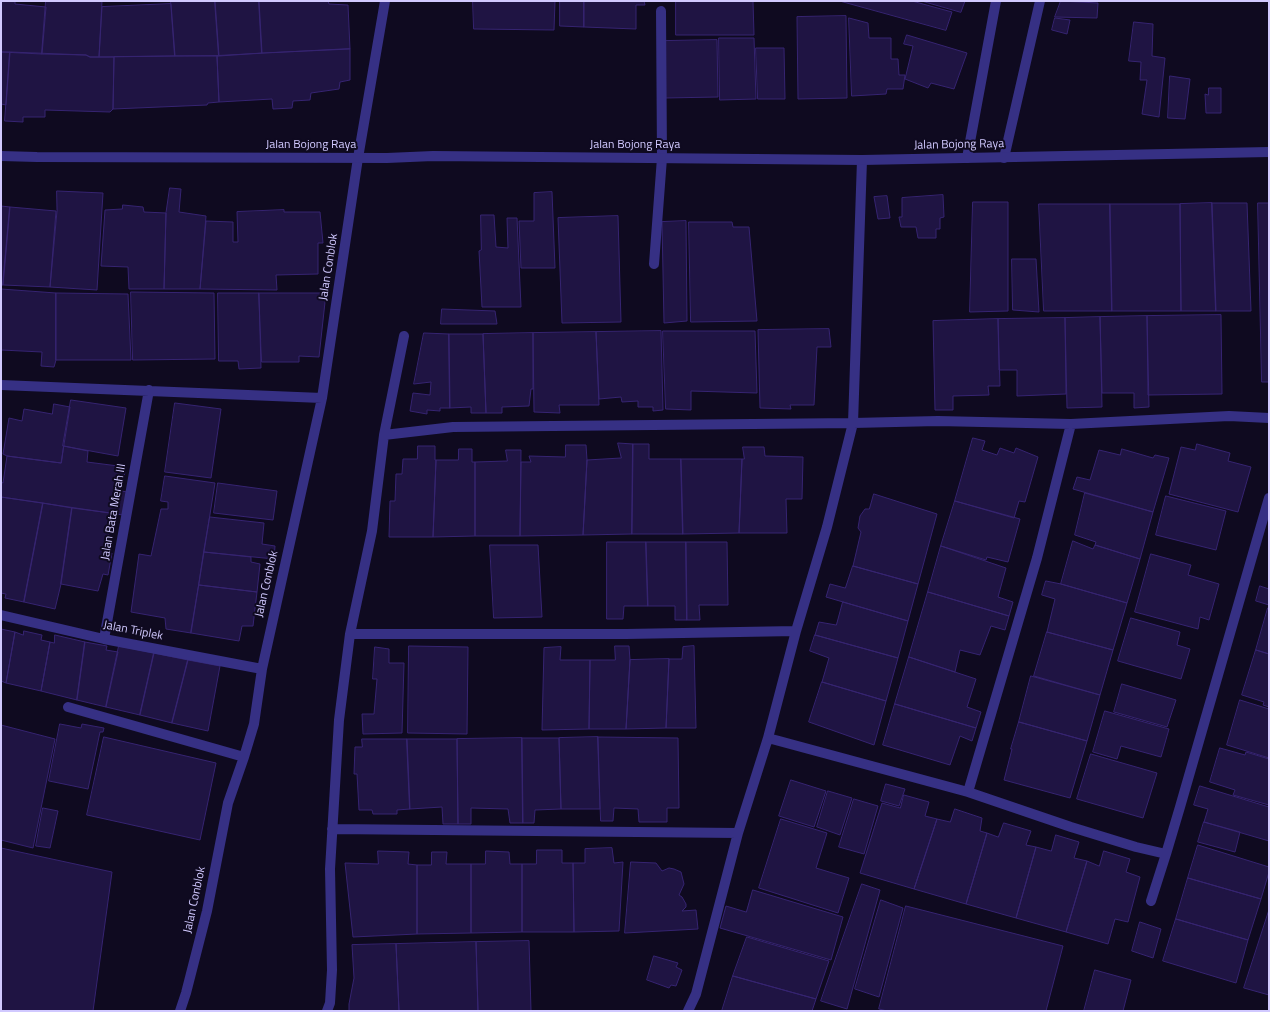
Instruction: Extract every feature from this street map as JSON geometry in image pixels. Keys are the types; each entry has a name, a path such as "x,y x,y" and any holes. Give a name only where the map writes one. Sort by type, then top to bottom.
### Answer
{"street":[{"name":"Jalan Conblok","path":"180,1011 207,911 228,803 254,724 262,669 322,398 358,158 385,1"},
{"path":"967,158 996,1"},
{"path":"1004,158 1040,1"},
{"path":"654,264 662,158 661,11"},
{"name":"Jalan Bojong Raya","path":"1,156 358,158 433,156 862,160 1269,152"},
{"path":"688,1011 696,994 738,833 768,738 796,631 827,527 853,423 862,160"},
{"path":"327,1011 330,1003 332,970 333,943 330,895 332,829 339,720 350,634 372,531 384,435 404,336"},
{"path":"1,385 322,398"},
{"name":"Jalan Bata Merah III","path":"104,639 149,390"},
{"path":"384,435 453,428 938,421 1071,424 1229,416 1269,418"},
{"path":"968,792 1037,558 1071,424"},
{"path":"1151,901 1180,807 1269,498"},
{"name":"Jalan Triplek","path":"1,615 104,639 262,669"},
{"path":"350,634 626,634 796,631"},
{"path":"68,707 244,757"},
{"path":"768,738 968,792 1071,828 1166,854"},
{"path":"332,829 738,833"}],"building":[{"path":"1,1 15,1 15,4 46,7 42,54 1,52"},
{"path":"46,1 102,1 99,57 90,57 86,55 42,54"},
{"path":"171,1 215,1 219,56 175,56"},
{"path":"215,1 259,1 262,53 219,56"},
{"path":"259,1 328,1 329,4 348,5 350,49 262,53"},
{"path":"473,1 555,1 554,30 474,29"},
{"path":"560,1 584,1 584,27 560,26"},
{"path":"584,1 644,1 645,5 636,5 636,29 584,27"},
{"path":"676,1 753,1 754,35 676,35"},
{"path":"840,1 912,1 952,12 946,30"},
{"path":"922,1 965,1 961,12"},
{"path":"1061,1 1098,3 1097,18 1055,17"},
{"path":"171,4 175,56 99,57 102,7"},
{"path":"846,16 847,98 798,99 797,17"},
{"path":"849,18 868,23 869,38 891,38 891,59 898,59 899,75 905,75 903,89 887,89 886,94 852,96"},
{"path":"1055,18 1070,20 1067,34 1052,30"},
{"path":"1134,22 1153,24 1152,56 1165,58 1159,117 1142,114 1147,80 1140,80 1141,62 1129,61"},
{"path":"907,35 967,53 954,89 931,83 928,88 905,79 913,46 904,44"},
{"path":"719,38 754,38 756,99 720,100"},
{"path":"717,40 718,97 665,98 665,41"},
{"path":"756,48 784,48 785,99 758,99"},
{"path":"350,49 350,80 340,82 339,89 311,93 310,100 293,101 292,108 273,109 272,99 219,102 217,56"},
{"path":"1,52 10,52 6,105 1,104"},
{"path":"10,52 114,57 113,109 110,112 45,110 45,117 23,117 23,122 5,121"},
{"path":"217,56 219,102 208,103 207,105 113,109 114,57"},
{"path":"1170,76 1190,79 1185,119 1168,118"},
{"path":"1209,88 1221,88 1221,113 1206,113 1205,94 1208,95"},
{"path":"170,188 181,189 179,212 206,216 200,289 164,289 166,213"},
{"path":"57,191 103,193 97,290 50,287 57,211"},
{"path":"552,192 555,268 521,268 519,221 534,221 534,193"},
{"path":"943,195 944,217 940,218 940,229 936,229 936,238 918,238 916,227 901,227 899,217 902,217 902,198"},
{"path":"887,196 890,218 878,219 874,197"},
{"path":"973,202 1008,202 1008,311 970,312"},
{"path":"1212,203 1216,311 1181,311 1180,204"},
{"path":"1212,203 1247,203 1251,311 1216,311"},
{"path":"1258,203 1269,203 1269,382 1262,382"},
{"path":"1039,204 1110,204 1112,311 1044,311"},
{"path":"1110,204 1180,204 1181,311 1112,311"},
{"path":"123,205 143,207 144,212 166,213 164,289 129,289 128,267 101,266 105,210 122,209"},
{"path":"1,206 10,207 3,285 1,285"},
{"path":"10,207 56,211 50,287 3,285"},
{"path":"284,210 284,212 320,212 323,243 318,243 318,274 276,275 277,290 200,289 206,221 233,222 233,242 238,242 237,212"},
{"path":"481,215 494,215 496,247 508,248 507,218 517,218 521,307 482,307 479,251 481,250"},
{"path":"618,216 621,322 562,323 558,218"},
{"path":"686,221 687,321 664,323 662,222"},
{"path":"689,222 732,222 733,227 749,227 757,321 691,322"},
{"path":"1012,259 1036,259 1039,312 1013,310"},
{"path":"1,289 56,293 56,360 54,367 41,366 42,352 1,350"},
{"path":"131,292 214,293 215,359 133,360"},
{"path":"56,293 128,294 131,360 56,360"},
{"path":"218,293 259,293 261,368 239,369 238,361 219,361"},
{"path":"259,293 326,293 319,357 299,356 299,362 262,362"},
{"path":"442,309 495,311 497,324 441,324"},
{"path":"1221,315 1222,394 1148,395 1147,316"},
{"path":"1147,316 1149,407 1134,408 1134,393 1102,393 1100,317"},
{"path":"1100,317 1102,407 1067,408 1065,318"},
{"path":"1065,318 1066,394 1017,396 1017,370 999,370 998,319"},
{"path":"998,319 1000,386 988,386 989,395 953,396 953,410 935,410 933,321"},
{"path":"829,329 831,347 817,347 814,405 790,405 791,409 760,408 758,330"},
{"path":"661,331 663,410 653,411 653,407 638,407 638,401 622,402 621,397 599,399 596,332"},
{"path":"663,331 755,331 757,393 691,391 691,410 666,409"},
{"path":"596,332 599,405 559,405 560,413 534,412 533,333"},
{"path":"424,333 449,334 450,408 440,408 440,411 427,410 427,414 410,411 413,393 430,395 431,382 414,384"},
{"path":"533,333 533,389 531,389 529,406 502,407 502,413 486,413 483,334"},
{"path":"449,334 483,334 486,413 471,413 471,407 450,408"},
{"path":"71,400 126,408 118,456 63,446"},
{"path":"175,403 221,409 211,478 165,472"},
{"path":"54,404 70,407 61,463 7,456 3,454 9,418 22,421 24,409 52,414"},
{"path":"973,438 985,441 982,450 997,455 1000,448 1014,453 1016,448 1038,457 1025,502 1019,501 1014,518 955,501"},
{"path":"618,443 633,444 632,534 583,535 587,460 621,458"},
{"path":"633,444 649,444 649,459 681,459 683,534 632,534"},
{"path":"1197,444 1230,453 1228,461 1251,467 1238,512 1169,494 1181,447 1195,450"},
{"path":"566,445 586,445 587,460 583,535 520,536 521,462 531,462 529,456 565,457"},
{"path":"64,446 88,451 87,462 126,467 121,491 128,492 123,515 1,497 1,482 3,483 7,456 61,463"},
{"path":"418,446 435,446 436,460 433,537 389,537 390,501 395,501 396,474 402,474 403,459 417,459"},
{"path":"743,447 764,447 765,456 803,457 802,499 786,499 787,533 739,533 742,459 744,459"},
{"path":"459,449 472,449 472,462 475,462 475,536 433,537 436,460 458,460"},
{"path":"1122,449 1153,458 1155,455 1169,458 1153,512 1073,489 1077,477 1090,480 1099,450 1120,455"},
{"path":"506,450 521,450 520,536 475,536 475,462 507,461"},
{"path":"681,459 742,459 739,533 683,534"},
{"path":"165,476 215,483 191,633 166,629 165,618 131,612 139,554 151,556 161,509 168,509 168,502 161,501"},
{"path":"218,483 277,491 273,520 214,513"},
{"path":"1085,493 1153,512 1140,559 1095,545 1096,542 1075,535"},
{"path":"874,494 937,514 918,584 853,566 861,532 858,528 860,516 865,509 869,509"},
{"path":"1166,496 1226,511 1216,550 1156,535"},
{"path":"1,497 43,503 24,602 5,598 6,594 1,593"},
{"path":"955,501 1020,519 1008,562 987,557 986,560 941,546"},
{"path":"43,503 72,508 61,584 55,609 24,602"},
{"path":"72,508 111,513 107,552 112,553 108,575 103,574 98,591 61,584"},
{"path":"210,517 264,523 262,544 275,546 274,559 204,552"},
{"path":"1073,541 1093,549 1095,545 1140,559 1127,603 1061,584"},
{"path":"607,542 646,542 648,606 624,606 623,619 607,619"},
{"path":"646,542 686,542 687,620 675,620 675,606 648,606"},
{"path":"686,542 727,542 728,605 699,605 700,620 687,620"},
{"path":"490,545 538,545 542,617 494,618"},
{"path":"941,546 1006,568 998,597 1013,602 1009,616 928,592"},
{"path":"204,552 251,557 251,562 260,564 257,592 199,585"},
{"path":"1151,554 1191,565 1188,575 1219,584 1209,620 1200,617 1198,629 1135,612"},
{"path":"853,566 918,584 908,621 826,597 830,584 845,588"},
{"path":"1046,581 1127,603 1113,650 1047,632 1055,599 1042,595"},
{"path":"199,585 257,592 253,626 242,626 239,641 191,633"},
{"path":"1260,586 1269,589 1269,605 1256,601"},
{"path":"928,592 1009,616 1005,630 991,626 980,655 960,650 955,672 909,657"},
{"path":"843,602 908,621 898,658 815,635 819,622 836,625"},
{"path":"1269,608 1269,654 1256,650"},
{"path":"1131,618 1180,632 1177,645 1190,649 1181,679 1118,661"},
{"path":"1,629 15,632 6,683 1,681"},
{"path":"24,631 42,635 41,640 50,642 41,691 6,683 15,632 23,635"},
{"path":"1047,632 1113,650 1100,695 1034,676"},
{"path":"55,635 85,642 77,700 41,691 50,642 54,643"},
{"path":"815,635 898,658 886,701 822,682 829,658 810,651"},
{"path":"85,642 107,646 106,650 118,652 106,707 77,700"},
{"path":"119,646 154,653 140,715 106,707"},
{"path":"409,646 468,647 467,734 408,733"},
{"path":"615,646 629,646 630,660 626,729 589,729 590,660 615,660"},
{"path":"694,646 696,728 666,728 669,659 682,659 683,647"},
{"path":"375,647 389,649 389,663 404,663 402,733 363,734 362,714 374,714 377,679 373,679"},
{"path":"561,647 560,660 590,660 589,729 542,730 544,648"},
{"path":"1256,650 1269,654 1269,707 1263,705 1264,702 1242,695"},
{"path":"154,653 188,660 172,723 140,715"},
{"path":"909,657 976,679 967,707 981,712 976,728 895,704"},
{"path":"669,659 666,728 626,729 630,660"},
{"path":"188,660 220,666 208,731 172,723"},
{"path":"1031,676 1100,695 1087,741 1019,722"},
{"path":"822,682 886,701 874,745 809,722"},
{"path":"1122,684 1176,700 1167,727 1114,712"},
{"path":"1240,700 1269,709 1269,758 1227,745"},
{"path":"895,704 976,728 972,741 960,736 950,765 883,745"},
{"path":"1105,711 1169,729 1161,757 1121,746 1117,759 1093,752"},
{"path":"1019,722 1087,741 1070,798 1004,780"},
{"path":"60,724 81,728 82,724 104,728 103,732 100,732 88,789 49,781"},
{"path":"1,725 55,739 33,848 1,840"},
{"path":"104,737 216,763 200,840 87,815"},
{"path":"598,737 678,738 679,808 667,808 667,822 639,822 638,809 614,808 613,821 601,821"},
{"path":"598,737 600,809 561,809 559,738"},
{"path":"522,738 559,738 561,809 535,810 534,823 523,823"},
{"path":"522,738 523,823 510,823 508,809 471,808 471,824 458,824 457,739"},
{"path":"362,739 407,739 410,809 397,810 397,814 373,814 372,810 359,810 357,774 354,774 355,747 362,747"},
{"path":"407,739 457,739 458,824 443,824 442,807 410,809"},
{"path":"1220,748 1245,755 1246,752 1269,759 1269,805 1233,795 1235,790 1210,782"},
{"path":"1091,754 1157,773 1143,818 1077,799"},
{"path":"791,780 826,791 814,827 779,816"},
{"path":"886,784 905,789 899,806 881,801"},
{"path":"1200,786 1269,807 1269,841 1204,822 1208,809 1194,805"},
{"path":"828,791 852,798 840,835 817,827"},
{"path":"904,795 929,802 925,816 937,819 914,889 860,873 882,803 900,808"},
{"path":"854,799 878,806 864,854 839,847"},
{"path":"43,808 58,811 50,848 36,846"},
{"path":"955,809 982,818 980,831 987,833 966,904 914,889 937,819 950,822"},
{"path":"781,819 827,833 816,868 849,878 838,913 759,888"},
{"path":"1204,822 1240,832 1235,852 1198,842"},
{"path":"1004,823 1031,831 1026,845 1036,847 1016,918 966,904 987,833 998,837"},
{"path":"1056,835 1079,842 1074,858 1087,861 1066,932 1016,918 1036,847 1051,851"},
{"path":"1198,845 1269,867 1269,872 1261,899 1188,878"},
{"path":"1,848 112,872 93,1011 1,1011"},
{"path":"612,848 614,863 623,862 619,931 574,932 573,863 585,863 585,849"},
{"path":"537,850 562,850 562,863 573,863 574,932 522,932 522,864 536,864"},
{"path":"378,851 409,852 408,864 417,865 417,934 353,937 345,863 378,864"},
{"path":"486,851 509,852 510,864 522,864 522,932 471,933 471,864 485,864"},
{"path":"1104,851 1130,859 1126,872 1140,877 1128,922 1115,919 1108,944 1066,932 1087,861 1099,866"},
{"path":"432,852 447,852 446,864 471,864 471,933 417,934 417,865 431,865"},
{"path":"631,862 656,863 662,871 669,868 681,872 684,884 679,895 686,904 686,907 682,911 696,910 698,929 625,933"},
{"path":"1188,878 1261,899 1248,940 1176,919"},
{"path":"862,884 880,890 847,1009 821,1001"},
{"path":"753,890 843,917 831,960 720,928 726,906 746,912"},
{"path":"881,900 903,908 879,997 855,989"},
{"path":"906,906 1063,946 1046,1011 887,1011 879,1009"},
{"path":"1269,910 1269,995 1244,988"},
{"path":"1176,919 1248,940 1236,983 1163,961"},
{"path":"1140,922 1161,929 1153,958 1132,951"},
{"path":"747,937 829,961 816,999 733,976"},
{"path":"529,941 531,1011 478,1011 476,942"},
{"path":"476,942 478,1011 399,1011 396,944"},
{"path":"396,944 399,1011 349,1011 354,978 352,945"},
{"path":"654,956 678,963 676,967 682,970 676,986 671,985 669,988 647,980"},
{"path":"1095,970 1131,980 1123,1011 1084,1011"},
{"path":"733,976 816,999 812,1011 722,1011"}]}
